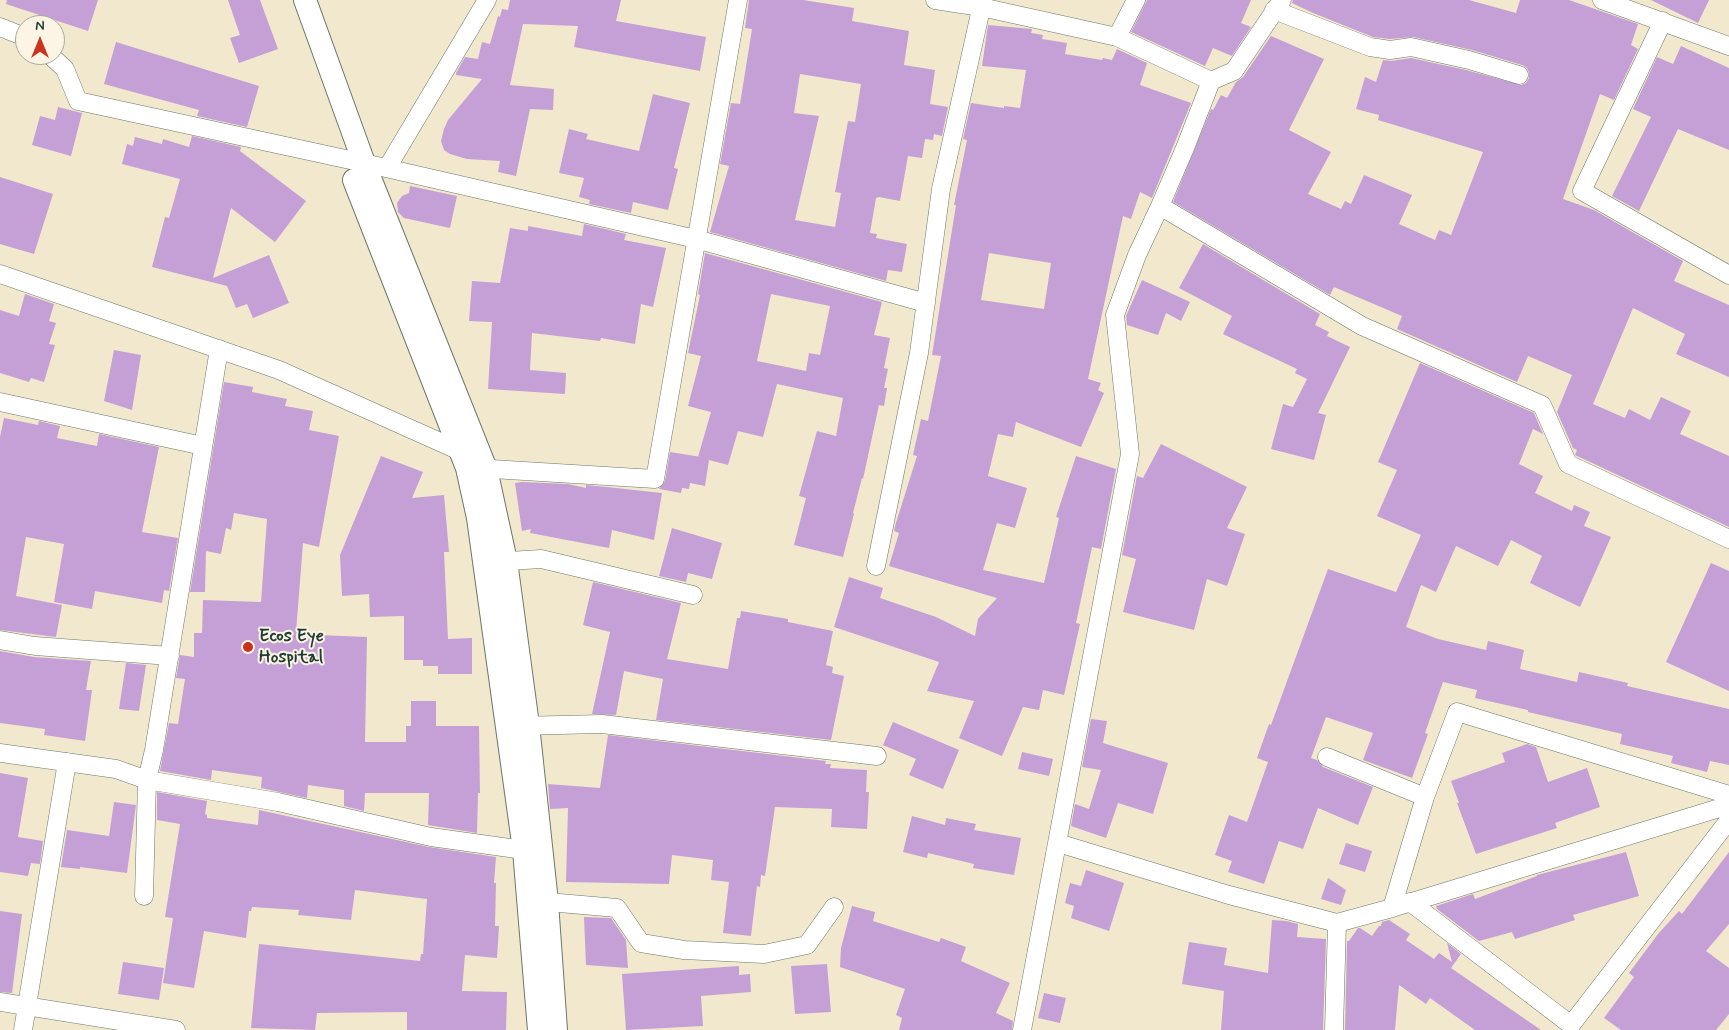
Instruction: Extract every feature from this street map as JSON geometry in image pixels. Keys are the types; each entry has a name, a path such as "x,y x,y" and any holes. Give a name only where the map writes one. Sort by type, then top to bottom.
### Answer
{"street":[{"path":"290,0 355,161 471,462 478,518 496,562 518,726 538,902 556,1030"},
{"path":"305,0 355,161 471,462"},
{"path":"387,168 487,0"},
{"path":"0,274 279,370 471,462 656,479 738,0"},
{"path":"935,0 982,3 1117,37 1211,81"},
{"path":"1117,37 1136,0"},
{"path":"1602,0 1729,46"},
{"path":"876,566 919,353 941,189 982,3"},
{"path":"1022,1030 1130,454 1115,315 1137,256 1160,206 1211,81 1234,71 1278,5 1370,47 1390,50 1411,47 1469,60 1519,75"},
{"path":"1663,21 1582,191 1729,275"},
{"path":"0,27 15,33"},
{"path":"61,65 65,69 78,101 387,168 696,240 926,303"},
{"path":"1160,206 1362,326 1542,405 1568,464 1729,539"},
{"path":"144,896 147,780 170,656 219,349"},
{"path":"0,402 203,446"},
{"path":"496,562 541,559 693,595"},
{"path":"0,640 35,646 170,656"},
{"path":"1392,908 1425,797 1457,712 1729,795"},
{"path":"518,726 602,724 877,756"},
{"path":"518,726 524,850 538,902 539,1030"},
{"path":"0,753 116,769 147,780 278,802 431,837 524,850"},
{"path":"1327,757 1425,797"},
{"path":"23,1030 67,762"},
{"path":"1058,843 1229,895 1337,923 1729,805"},
{"path":"1410,902 1571,1025 1729,820"},
{"path":"538,902 617,908 641,943 684,950 764,954 807,945 834,907"},
{"path":"1334,1030 1337,923"},
{"path":"0,1002 176,1030"}],"building":[{"path":"7,0 98,0 88,31 65,23 65,15 39,15 6,4"},
{"path":"228,0 260,0 278,49 239,63 230,38 240,35"},
{"path":"510,0 621,0 616,21 706,37 700,71 574,47 578,26 523,24 510,85 554,89 553,110 530,109 516,176 498,172 500,161 467,159 450,154 444,150 441,141 448,120 482,79 456,75 456,73 465,57 478,59 482,42 490,44 498,16 500,17 502,9 508,10"},
{"path":"749,0 803,0 854,8 852,21 909,31 904,65 935,70 930,104 948,107 942,136 934,134 933,140 925,139 922,158 908,156 900,201 876,198 870,233 877,234 876,238 907,244 902,272 888,270 886,281 710,232 729,166 720,164 731,103 740,104 752,29 745,28","holes":["800,74 861,84 855,122 848,121 835,192 841,193 835,227 795,220 819,116 794,113"]},
{"path":"1147,0 1251,0 1241,23 1251,27 1232,56 1213,48 1205,66 1131,32"},
{"path":"1293,0 1469,0 1516,13 1520,0 1569,0 1638,24 1631,45 1638,49 1614,100 1600,94 1563,199 1594,210 1683,261 1674,281 1729,305 1729,377 1676,354 1685,334 1633,308 1593,404 1625,418 1629,409 1650,420 1661,397 1691,411 1680,434 1729,456 1729,527 1575,455 1577,450 1573,448 1557,412 1572,375 1528,356 1517,382 1397,329 1402,316 1334,287 1330,295 1173,202 1211,109 1213,110 1221,95 1227,98 1236,82 1243,77 1271,36 1324,59 1289,130 1331,152 1308,194 1341,209 1345,201 1351,204 1364,175 1412,195 1399,224 1435,240 1439,230 1451,235 1483,152 1378,120 1379,115 1356,109 1365,77 1376,82 1383,60 1391,61 1411,58 1521,85 1526,83 1529,78 1527,68 1472,50 1413,37 1390,39 1373,37 1313,13 1292,3"},
{"path":"1651,0 1709,0 1698,23"},
{"path":"988,25 1032,29 1031,33 1043,35 1042,39 1067,43 1065,54 1112,60 1117,49 1147,63 1140,85 1191,103 1152,198 1140,192 1131,219 1123,216 1088,379 1101,383 1098,390 1104,393 1081,447 1016,422 1013,437 998,434 988,476 1027,488 1015,528 997,523 983,570 1044,583 1059,518 1056,517 1076,456 1116,469 1101,549 1092,547 1076,623 1080,624 1064,695 1043,690 1039,710 1023,707 1002,756 959,738 974,701 927,691 939,662 834,627 849,577 883,588 880,598 936,617 975,636 978,619 997,598 889,566 899,533 894,531 895,526 917,456 913,455 921,419 928,421 941,356 932,355 956,205 954,205 967,140 963,139 971,103 1004,108 1004,106 1020,108 1026,70 982,66","holes":["989,253 1051,263 1044,309 981,300"]},
{"path":"116,42 259,86 247,127 197,116 199,110 104,84"},
{"path":"1681,46 1729,68 1729,150 1678,129 1639,211 1612,196 1651,117 1633,109 1657,57 1673,64"},
{"path":"653,94 690,103 674,168 678,169 668,210 633,202 631,213 589,204 590,200 579,197 584,178 559,173 569,129 588,134 586,139 639,151"},
{"path":"58,107 82,113 71,156 32,145 40,116 55,120"},
{"path":"192,136 241,147 240,151 306,201 275,242 231,208 213,278 269,255 289,303 253,318 247,304 236,308 227,286 152,267 165,217 169,218 180,179 122,164 127,144 133,146 135,137 162,144 163,139 189,147"},
{"path":"0,177 53,194 34,254 0,244"},
{"path":"410,186 457,196 450,228 404,218 398,212 397,203 402,196 409,193"},
{"path":"584,224 626,234 624,240 666,248 653,307 641,304 635,344 601,338 600,341 532,333 530,370 566,373 565,394 488,389 492,322 469,321 472,281 500,283 510,228 528,231 528,226 582,236"},
{"path":"1203,244 1320,314 1315,325 1329,332 1327,336 1350,347 1318,413 1326,415 1314,460 1271,449 1283,404 1293,407 1307,379 1295,373 1297,369 1223,334 1232,316 1179,288"},
{"path":"705,253 882,302 874,335 890,338 884,368 888,369 884,388 887,388 884,406 879,405 843,557 794,545 806,498 799,496 817,431 836,436 843,398 777,384 763,437 738,431 728,465 709,460 705,486 690,483 689,489 682,488 681,493 659,489 665,481 670,452 698,457 711,412 688,406 701,356 688,353 700,295 698,294","holes":["771,294 830,306 820,355 809,353 806,371 757,361"]},
{"path":"1142,280 1190,302 1181,321 1166,313 1158,335 1127,325 1126,316"},
{"path":"25,294 54,304 49,321 56,323 49,344 55,345 44,382 31,378 29,382 0,373 0,310 19,316"},
{"path":"114,350 141,355 132,410 104,401"},
{"path":"1420,363 1534,413 1543,434 1533,429 1519,464 1543,476 1535,493 1572,511 1574,505 1590,512 1584,526 1611,537 1580,607 1530,583 1542,556 1511,540 1498,566 1456,546 1436,592 1421,585 1406,627 1438,639 1486,650 1488,641 1524,650 1520,669 1577,682 1579,672 1628,683 1627,686 1729,709 1729,765 1710,761 1707,772 1671,763 1673,756 1620,744 1622,734 1475,698 1477,690 1443,682 1425,733 1428,734 1412,778 1363,760 1373,733 1326,717 1311,758 1317,760 1323,767 1373,787 1358,825 1318,808 1303,849 1279,841 1264,884 1228,872 1232,861 1215,855 1229,815 1247,822 1268,762 1257,758 1269,724 1271,725 1328,569 1396,592 1421,535 1377,516 1397,470 1378,462"},
{"path":"224,382 253,387 252,392 287,399 285,406 313,411 309,430 339,436 319,547 303,543 296,632 317,632 317,635 367,637 365,742 406,742 406,726 411,726 411,701 436,701 436,726 479,726 480,793 478,793 477,833 428,825 429,793 365,793 364,811 344,806 344,790 308,785 307,798 261,788 262,777 212,770 211,780 160,771 169,723 178,724 185,679 176,678 180,655 194,657 194,633 202,633 203,600 261,602 267,519 234,513 231,530 226,528 221,554 206,551 205,592 190,592"},
{"path":"4,418 38,425 39,421 60,426 57,438 97,446 99,434 159,447 142,532 178,538 169,591 164,590 162,603 95,591 92,609 54,602 64,544 26,537 16,596 62,605 56,637 0,630 0,437"},
{"path":"1161,444 1247,487 1227,528 1245,534 1227,586 1207,579 1194,630 1123,612 1136,559 1122,555 1137,476 1143,478"},
{"path":"381,456 423,472 412,498 444,495 449,552 444,552 448,639 472,638 472,674 438,674 438,666 423,666 423,660 404,660 404,616 370,617 369,594 342,596 340,555"},
{"path":"515,483 568,484 586,488 586,485 662,493 654,540 612,530 609,548 530,533 531,529 522,531"},
{"path":"672,528 722,543 712,579 688,573 686,582 659,576"},
{"path":"1711,563 1729,571 1729,691 1666,662"},
{"path":"593,582 681,603 667,659 728,669 737,618 740,618 741,611 788,619 788,622 833,631 826,665 833,667 832,673 844,676 831,740 656,720 663,679 624,671 616,715 592,714 610,632 583,625"},
{"path":"0,651 34,657 91,661 86,690 92,690 85,741 44,735 45,729 0,723"},
{"path":"126,663 146,665 139,711 119,709"},
{"path":"1091,719 1107,721 1103,743 1168,763 1153,814 1118,803 1106,838 1071,826 1075,804 1089,809 1101,770 1082,767"},
{"path":"893,722 959,750 943,789 909,775 916,759 883,745"},
{"path":"608,735 826,761 825,764 831,764 830,768 867,770 866,792 869,792 867,829 831,827 832,809 775,807 765,876 761,875 760,887 757,886 751,936 723,933 729,882 711,880 713,860 672,855 669,884 566,882 568,808 550,809 548,784 600,788"},
{"path":"1527,744 1536,747 1548,782 1587,768 1600,807 1555,823 1557,828 1476,854 1451,781 1505,762 1502,753"},
{"path":"1022,752 1053,759 1049,776 1018,769"},
{"path":"0,773 28,778 18,837 43,841 40,864 31,863 28,876 0,872"},
{"path":"157,792 207,801 205,814 207,818 258,825 259,810 429,847 496,857 494,883 496,883 495,926 499,926 497,958 465,955 462,991 507,992 506,1030 407,1030 407,1012 317,1013 315,1030 251,1028 259,944 420,961 421,954 423,954 427,899 355,890 351,920 298,915 299,910 252,907 251,911 249,911 246,938 204,931 194,988 163,983 173,918 165,917 180,824 157,820"},
{"path":"114,802 136,805 127,873 80,867 80,869 61,867 67,830 109,836"},
{"path":"912,816 945,825 946,818 976,824 974,830 1021,838 1014,875 973,868 974,864 928,853 927,858 903,852"},
{"path":"1346,843 1372,851 1365,872 1339,864"},
{"path":"1626,852 1639,896 1573,915 1575,920 1515,939 1512,932 1479,941 1437,909 1436,906 1473,894 1475,899 1537,875"},
{"path":"1729,852 1729,924 1706,951 1729,968 1729,1014 1716,1030 1621,1030 1604,1018 1634,977 1629,973 1658,934 1679,911 1682,914"},
{"path":"1086,870 1124,883 1109,931 1071,918 1074,906 1065,903 1070,883 1081,886"},
{"path":"1328,878 1346,890 1341,905 1321,899"},
{"path":"852,906 875,912 873,921 939,942 941,938 966,947 961,961 1010,983 996,1013 1013,1021 1012,1030 899,1030 902,1018 896,1015 905,989 840,967 841,948"},
{"path":"0,911 22,914 12,993 0,992"},
{"path":"584,917 611,918 626,940 628,968 586,965"},
{"path":"1272,920 1298,924 1297,937 1326,939 1323,1030 1221,1030 1224,991 1182,984 1189,942 1227,948 1224,965 1268,973"},
{"path":"1389,920 1410,934 1406,940 1434,959 1439,953 1452,962 1447,943 1461,954 1451,968 1541,1030 1475,1030 1430,998 1426,1004 1399,985 1395,1030 1345,1030 1347,941 1349,941 1358,928 1372,936 1381,926 1382,922"},
{"path":"123,962 164,968 159,1000 118,994"},
{"path":"827,964 831,1012 795,1014 791,966"},
{"path":"739,966 739,975 750,974 751,992 701,996 703,1026 626,1030 622,974"},
{"path":"1044,993 1066,998 1060,1023 1038,1018"}],"place":[{"name":"Ecos Eye Hospital","path":"248,647"}]}
